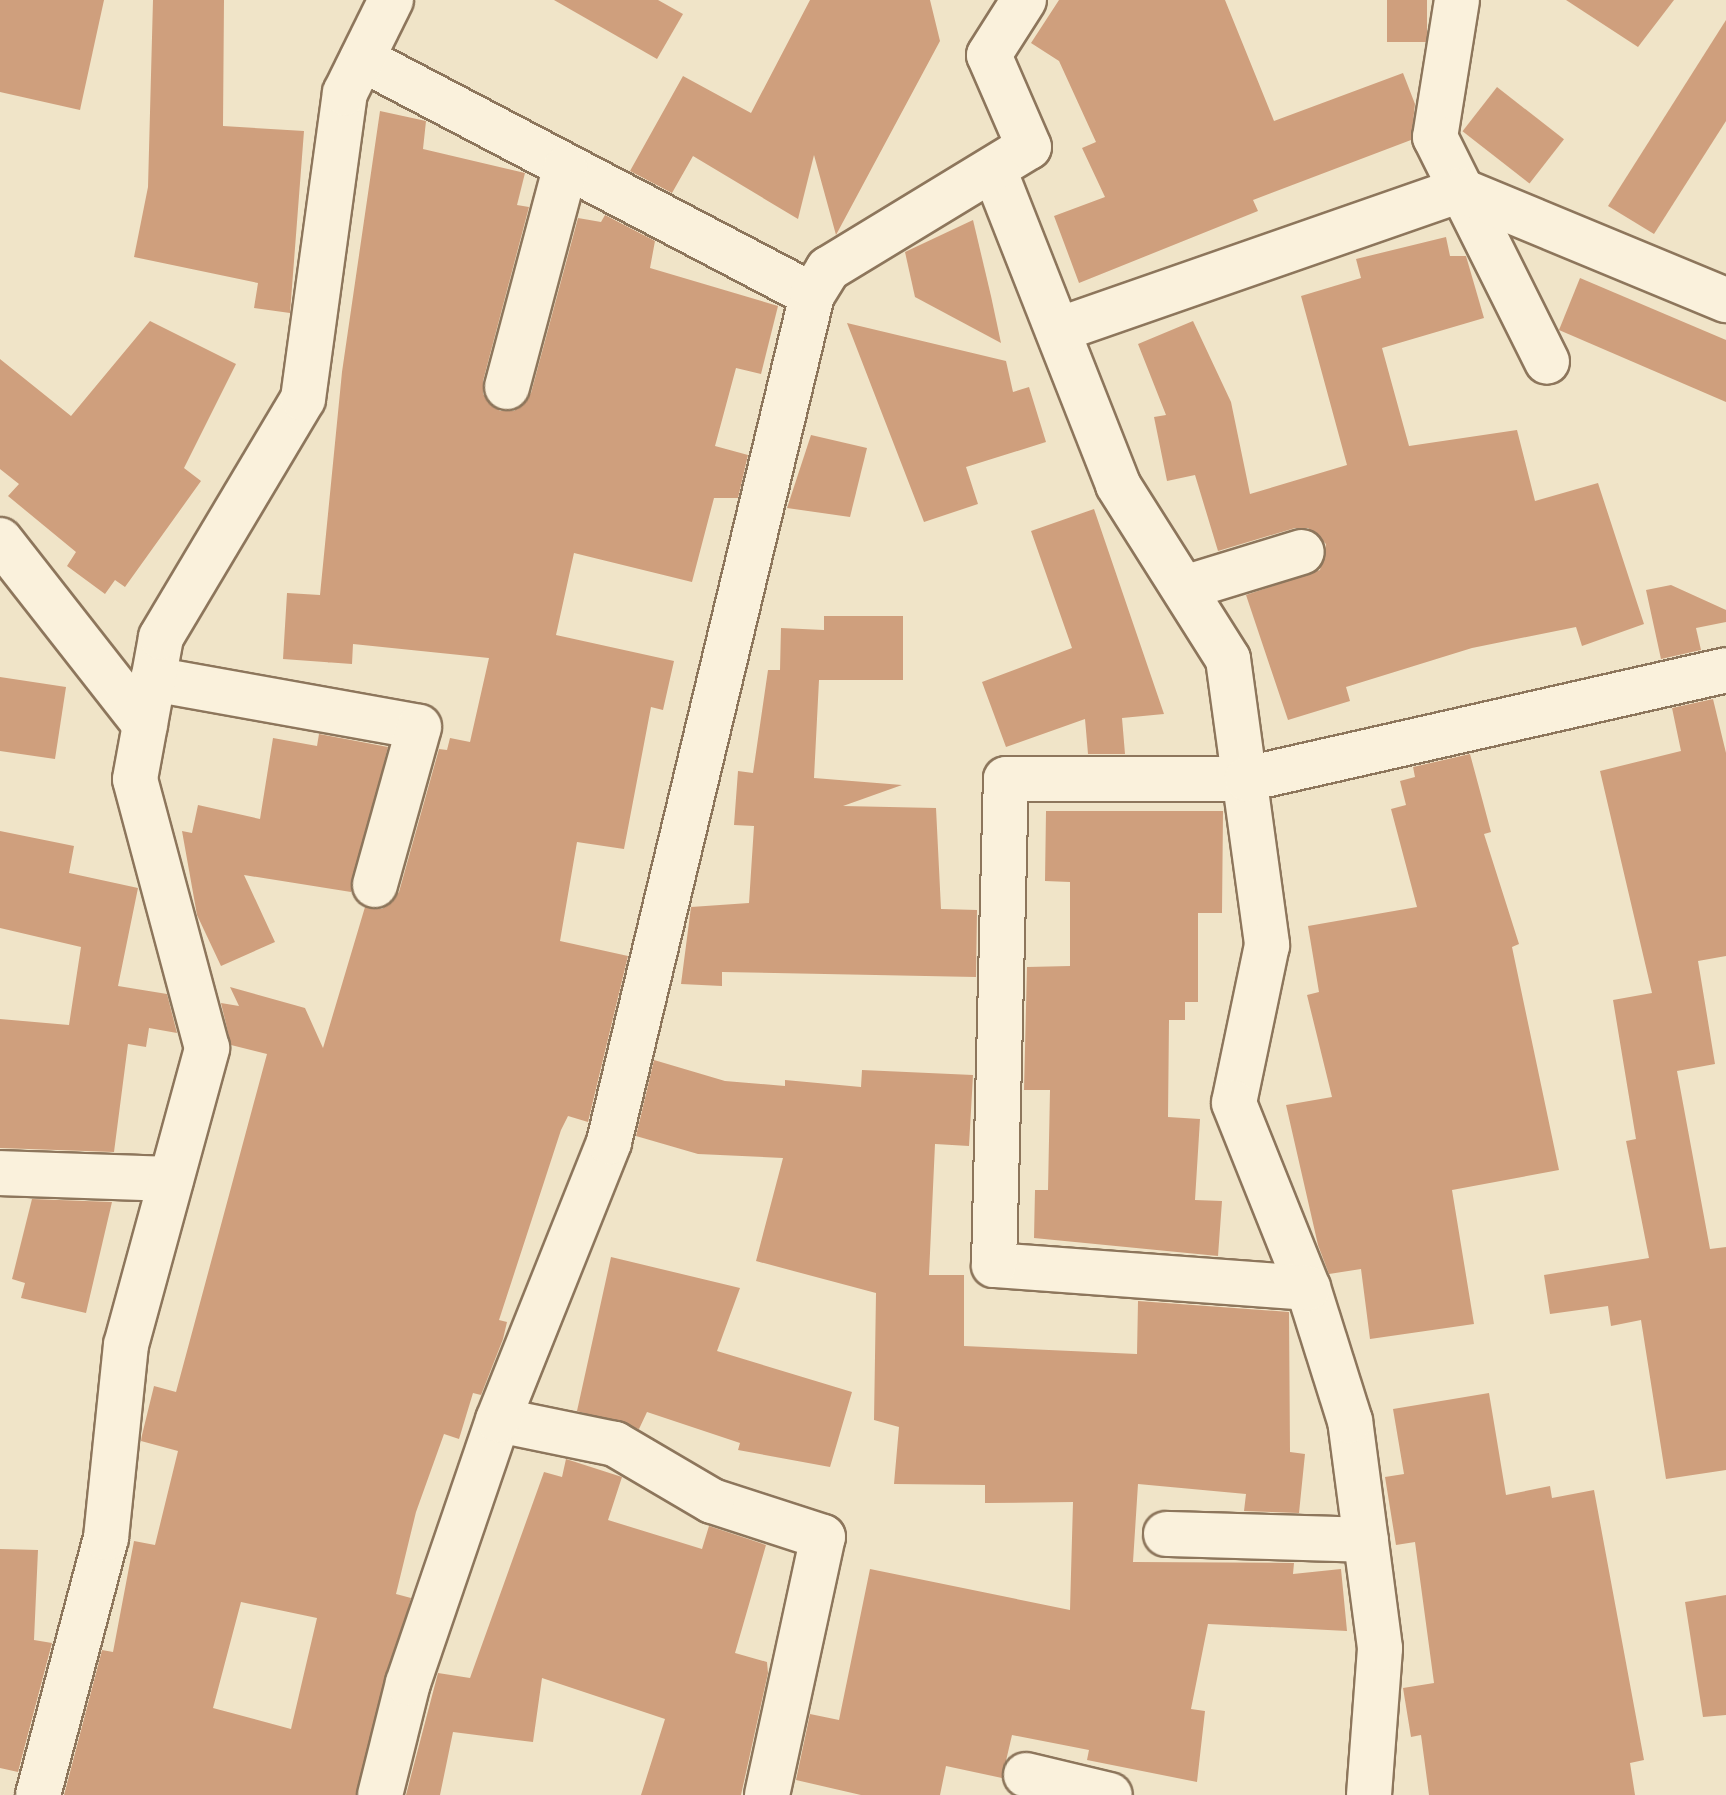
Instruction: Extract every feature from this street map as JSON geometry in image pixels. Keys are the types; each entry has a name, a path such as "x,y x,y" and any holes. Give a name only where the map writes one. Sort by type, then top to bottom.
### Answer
{"street":[{"path":"38,1795 106,1538 126,1345 207,1048 135,779 161,637 303,399 345,93 391,0"},
{"path":"380,1795 408,1683 498,1420 609,1142 812,295 828,269 995,172 1029,147 989,55 1024,0"},
{"path":"1457,0 1435,137 1547,362"},
{"path":"362,59 565,169 812,295"},
{"path":"507,387 565,169"},
{"path":"995,172 1061,329 1118,485 1228,659 1247,779 1267,945 1234,1103 1308,1288 1350,1421 1380,1648 1369,1795"},
{"path":"1061,329 1460,190 1726,300"},
{"path":"0,540 145,725"},
{"path":"1184,588 1302,552"},
{"path":"1308,1288 994,1265 1006,779 1247,779 1726,670"},
{"path":"153,679 419,727 375,885"},
{"path":"0,1173 171,1179"},
{"path":"498,1420 615,1444 712,1501 823,1537 767,1795"},
{"path":"1166,1534 1366,1540"},
{"path":"1026,1775 1110,1795"}],"building":[{"path":"0,0 104,0 80,110 0,92"},
{"path":"153,0 224,0 223,126 304,131 290,313 254,308 258,283 134,257 148,187"},
{"path":"554,0 658,0 683,14 657,59"},
{"path":"810,0 930,0 940,41 836,235 814,155 798,219 693,156 672,193 630,171 683,76 751,113"},
{"path":"1059,0 1225,0 1274,121 1403,73 1415,104 1411,140 1253,200 1258,211 1079,283 1054,216 1105,197 1082,148 1096,142 1059,61 1031,43"},
{"path":"1387,0 1427,0 1427,42 1387,42"},
{"path":"1566,0 1674,0 1638,47"},
{"path":"1726,20 1726,121 1654,234 1608,206"},
{"path":"1497,87 1564,139 1530,183 1463,131"},
{"path":"380,111 426,121 423,149 525,173 517,205 529,207 483,381 483,394 500,411 514,411 531,393 578,218 601,222 605,215 655,241 650,268 778,306 761,374 736,368 715,446 748,455 738,498 714,498 692,582 574,553 556,635 674,661 663,710 651,707 624,849 577,842 560,941 628,956 588,1122 568,1116 561,1130 499,1320 507,1322 503,1339 481,1395 473,1393 459,1439 444,1434 416,1512 396,1594 411,1598 356,1795 64,1795 102,1650 113,1652 134,1541 155,1545 178,1451 141,1441 142,1435 154,1386 176,1392 267,1054 231,1045 221,1003 239,1006 230,987 305,1008 323,1048 365,907 382,909 399,892 439,749 447,750 450,738 470,742 489,658 353,644 352,664 283,659 287,593 320,595 342,372","holes":["241,1602 317,1618 291,1729 213,1708"]},
{"path":"973,220 1001,343 915,297 905,252"},
{"path":"1446,237 1450,256 1466,256 1484,318 1382,348 1409,446 1517,430 1535,501 1598,483 1644,624 1582,646 1576,627 1472,648 1346,687 1350,701 1288,720 1246,595 1320,570 1326,544 1308,528 1295,528 1218,551 1195,475 1167,481 1154,417 1166,415 1138,344 1193,321 1231,402 1250,494 1347,465 1301,296 1361,278 1356,259"},
{"path":"1580,278 1726,340 1726,402 1559,330"},
{"path":"150,321 236,364 184,468 201,481 125,587 115,580 105,594 67,566 76,552 8,496 19,484 0,469 0,359 71,416"},
{"path":"847,323 1006,361 1013,392 1029,387 1046,442 966,467 978,504 924,522"},
{"path":"811,435 867,448 850,517 787,508"},
{"path":"1094,509 1164,714 1122,718 1125,754 1088,754 1085,719 1006,747 982,682 1072,648 1031,531"},
{"path":"1671,585 1726,610 1726,622 1696,628 1701,650 1661,659 1646,590"},
{"path":"824,616 903,616 903,680 819,680 814,778 902,785 843,806 936,808 941,909 977,910 976,977 722,972 722,986 681,984 691,907 749,903 754,826 734,825 738,771 753,773 768,670 780,670 781,628 824,630"},
{"path":"0,677 66,687 55,759 0,751"},
{"path":"1713,699 1726,753 1726,956 1698,961 1715,1064 1677,1071 1710,1249 1726,1247 1726,1470 1666,1479 1641,1320 1611,1326 1608,1306 1550,1314 1544,1275 1649,1258 1626,1141 1636,1139 1613,1000 1652,993 1600,771 1681,751 1672,708"},
{"path":"319,734 388,747 351,892 244,875 275,942 221,966 197,915 182,831 192,833 198,805 260,819 273,738 317,746"},
{"path":"1470,754 1491,832 1484,834 1519,944 1512,947 1559,1170 1452,1190 1474,1324 1370,1339 1361,1269 1329,1274 1318,1245 1286,1105 1332,1097 1307,995 1319,992 1308,926 1417,907 1391,809 1406,805 1400,781 1415,777 1413,767"},
{"path":"1046,811 1223,811 1222,913 1198,913 1198,1002 1185,1002 1185,1020 1169,1020 1168,1117 1200,1119 1195,1200 1222,1201 1218,1256 1034,1238 1035,1190 1048,1190 1050,1090 1024,1090 1027,967 1070,966 1070,882 1045,881"},
{"path":"0,831 74,846 69,873 138,888 118,986 167,994 177,1033 149,1028 146,1047 128,1044 114,1152 0,1148 0,1019 69,1025 81,947 0,928"},
{"path":"654,1060 725,1081 785,1086 785,1080 861,1087 862,1070 973,1075 969,1146 935,1144 929,1275 964,1275 964,1346 1137,1354 1138,1301 1289,1312 1290,1452 1305,1454 1299,1513 1244,1511 1246,1494 1138,1484 1133,1562 1294,1563 1293,1574 1341,1569 1347,1631 1208,1624 1191,1709 1205,1711 1197,1782 1087,1760 1089,1750 1012,1735 1002,1778 946,1766 940,1795 861,1795 796,1780 810,1714 839,1720 870,1569 1070,1610 1073,1502 985,1503 985,1485 894,1484 899,1427 874,1420 876,1293 756,1261 783,1158 698,1154 636,1136"},
{"path":"32,1199 112,1202 86,1313 21,1298 25,1283 12,1279"},
{"path":"611,1257 740,1288 717,1351 852,1392 830,1467 738,1450 740,1443 647,1412 639,1429 577,1411"},
{"path":"1489,1393 1506,1495 1550,1486 1552,1498 1594,1490 1644,1760 1630,1763 1635,1795 1429,1795 1421,1735 1411,1737 1403,1688 1434,1683 1415,1542 1396,1545 1385,1477 1404,1474 1393,1409"},
{"path":"566,1459 622,1477 608,1520 702,1549 709,1526 766,1545 735,1653 767,1662 768,1673 741,1795 641,1795 665,1719 542,1678 533,1742 453,1732 440,1795 406,1795 438,1673 470,1678 544,1472 562,1477"},
{"path":"0,1549 38,1550 34,1640 52,1643 18,1772 0,1768"},
{"path":"1726,1595 1726,1715 1703,1717 1685,1602"}]}
